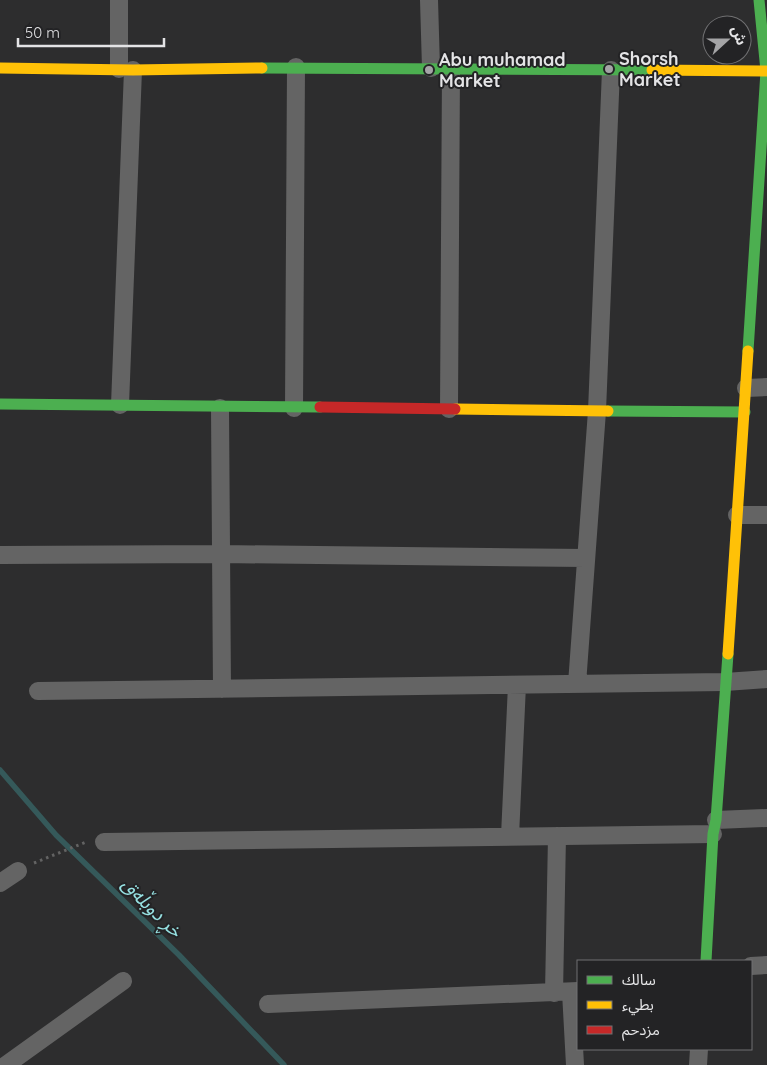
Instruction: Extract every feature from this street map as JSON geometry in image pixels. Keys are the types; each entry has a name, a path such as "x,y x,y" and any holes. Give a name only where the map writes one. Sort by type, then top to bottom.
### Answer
{"street":[{"path":"119,0 126,69 120,405"},
{"path":"429,0 431,68"},
{"path":"706,960 744,412 761,230 766,71 759,0"},
{"path":"294,408 296,67"},
{"path":"0,68 296,67 766,71"},
{"path":"449,410 451,68"},
{"path":"577,684 596,411 611,70"},
{"path":"746,388 767,387"},
{"path":"0,404 220,408 744,412"},
{"path":"220,408 222,689"},
{"path":"737,515 767,515"},
{"path":"0,556 221,554 586,558"},
{"path":"38,691 767,680"},
{"path":"510,836 517,685"},
{"path":"104,842 557,836 715,827 767,818"},
{"path":"557,836 575,1065"},
{"path":"0,883 23,868"},
{"path":"752,966 767,965"},
{"path":"6,1065 123,982"},
{"path":"268,1004 568,992"},
{"path":"698,1065 700,1050"}],"path":[{"path":"23,868 84,842"}],"waterway":[{"name":"خڕ دوبڵەق","path":"0,770 56,835 179,955 284,1065"}],"traffic: fast":[{"path":"748,351 766,71 759,0"},
{"path":"262,68 652,70"},
{"path":"0,404 320,407"},
{"path":"608,411 745,412"},
{"path":"706,960 713,834 716,820 728,654"}],"traffic: slow":[{"path":"0,68 133,70 262,68"},
{"path":"652,70 767,71"},
{"path":"728,654 748,351"},
{"path":"455,409 608,411"}],"traffic: jam":[{"path":"320,407 455,409"}],"place":[{"name":"Shorsh Market","path":"609,69"},
{"name":"Abu muhamad Market","path":"429,70"}]}
